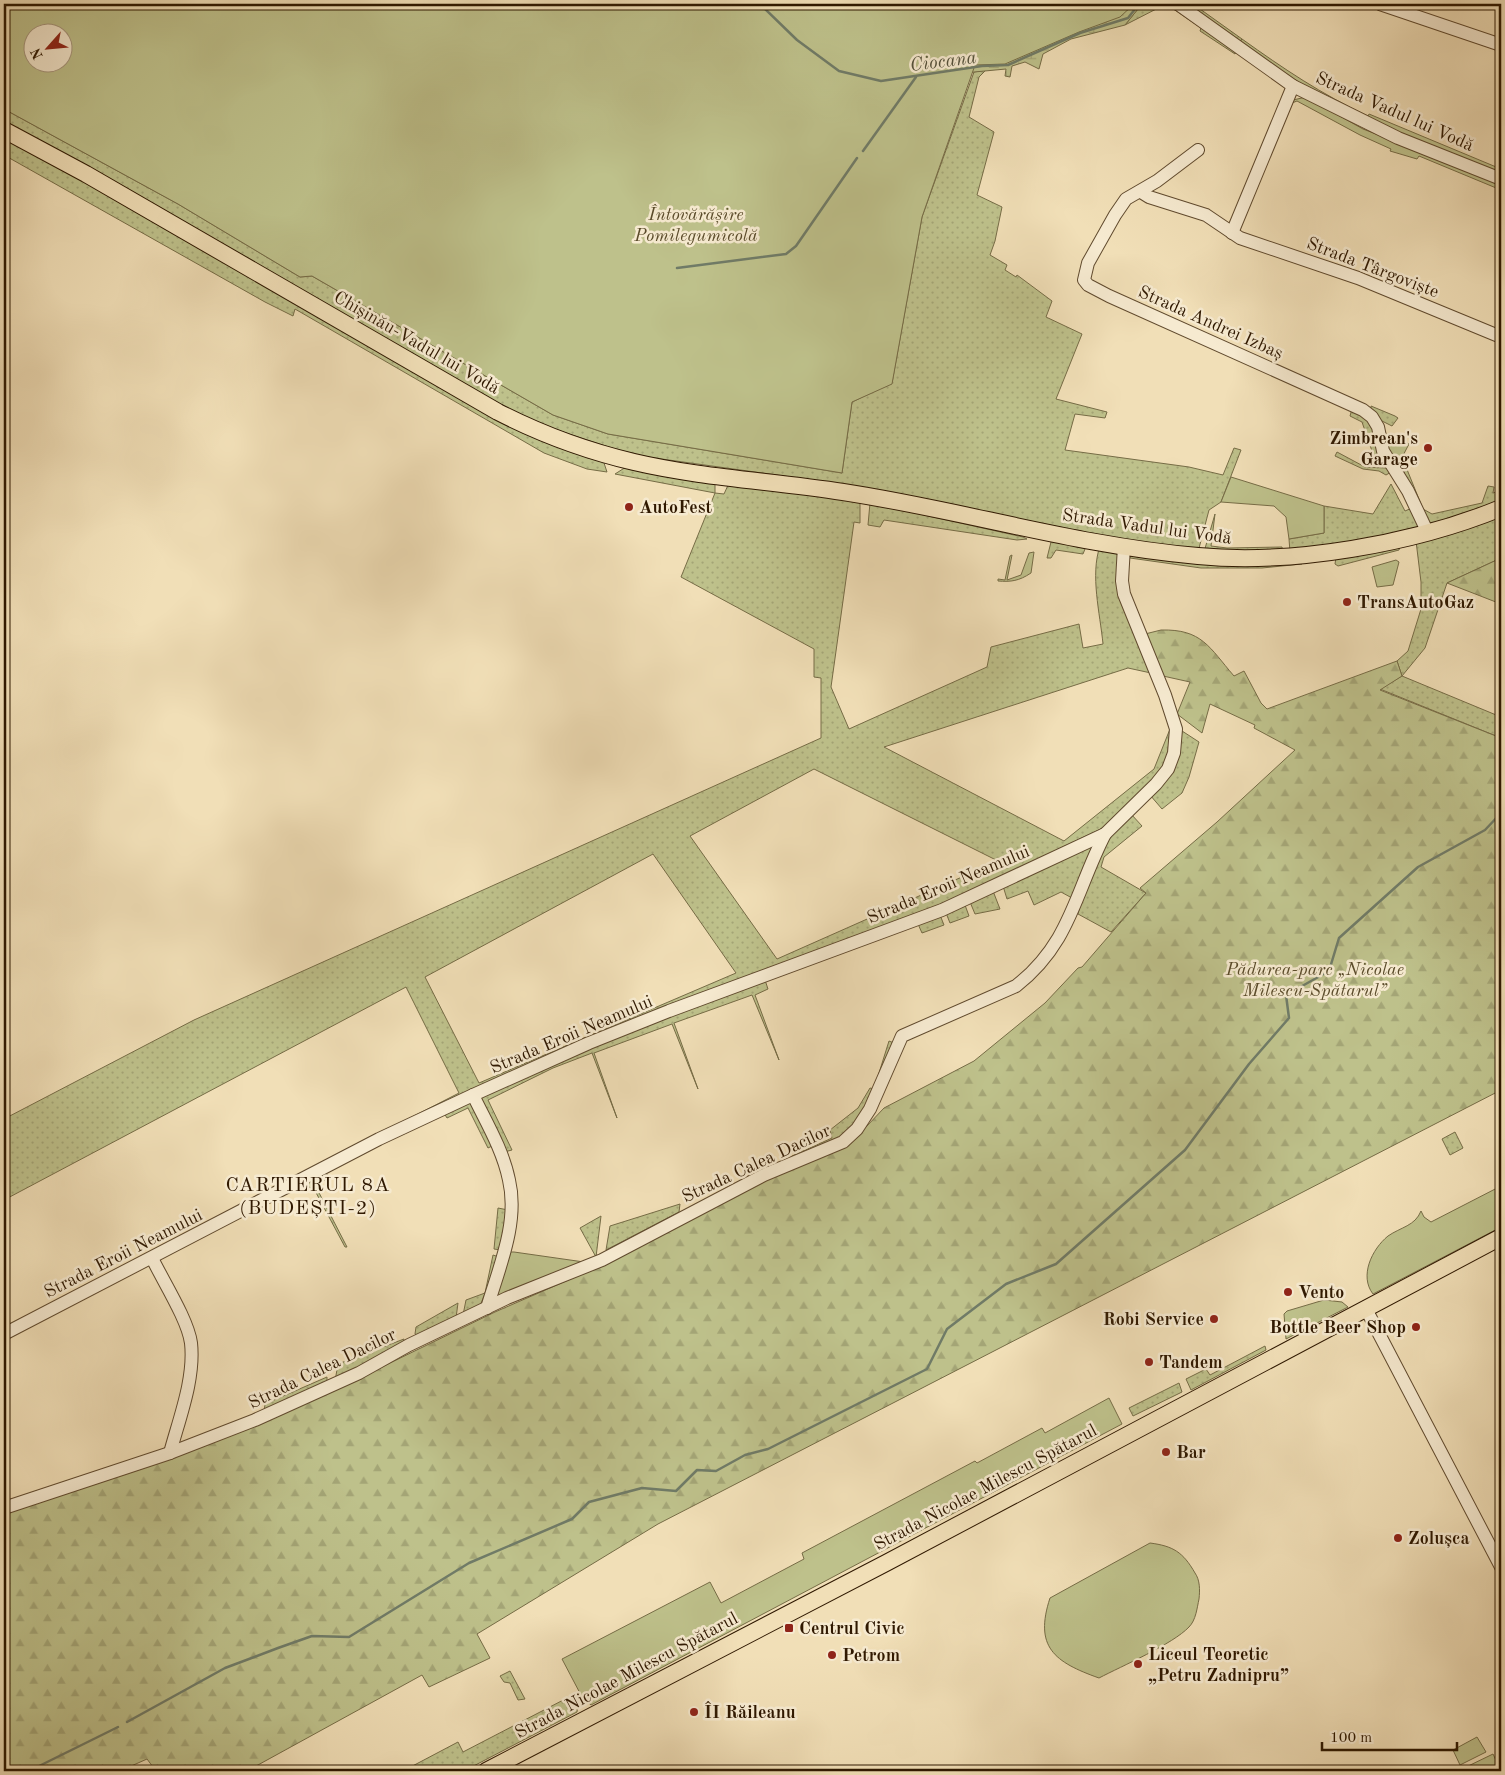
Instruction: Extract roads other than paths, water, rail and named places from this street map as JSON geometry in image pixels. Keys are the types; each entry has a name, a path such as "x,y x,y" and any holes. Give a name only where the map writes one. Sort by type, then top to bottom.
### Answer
{"main road":[{"name":"Chișinău-Vadul lui Vodă","path":"4,130 86,174 466,394 532,429 634,462 844,492"},
{"name":"Strada Vadul lui Vodă","path":"844,492 1124,546 1200,556 1262,558 1315,554 1428,531 1501,508"},
{"name":"Strada Nicolae Milescu Spătarul","path":"486,1771 894,1559 1501,1237"}],"street":[{"name":"Strada Vadul lui Vodă","path":"1178,4 1293,86 1398,138 1501,178"},
{"path":"1380,4 1501,45"},
{"path":"1232,233 1293,86"},
{"name":"Strada Andrei Izbaș","path":"1198,150 1141,192 1126,199 1115,215 1084,273 1084,280 1088,285 1363,410 1372,417 1378,427 1383,451 1408,491 1428,531"},
{"name":"Strada Târgoviște","path":"1141,192 1149,197 1206,215 1240,238 1358,278 1501,337"},
{"name":"Strada Eroii Neamului","path":"4,1334 379,1139 473,1095 589,1043 669,1011 942,910 1105,834 1156,784 1168,769 1174,753 1176,729 1165,695 1124,594 1122,581 1124,546"},
{"name":"Strada Calea Dacilor","path":"4,1508 170,1454 255,1420 330,1387 408,1345 487,1308 602,1260 764,1175 843,1142 857,1129 870,1109 902,1036 1016,986 1029,975 1058,941 1074,910 1082,882 1105,834"},
{"path":"473,1095 503,1158 510,1180 511,1194 508,1230 487,1308"},
{"path":"152,1258 191,1342 188,1383 170,1454"},
{"path":"1366,1309 1501,1567"}],"waterway":[{"name":"Ciocana","path":"760,4 797,40 839,71 881,81 982,66 1008,65 1080,33 1128,18 1139,4"},
{"path":"863,151 916,77"},
{"path":"677,268 786,254 796,246 857,158"},
{"path":"127,1722 225,1668 312,1636 349,1637 469,1563 572,1519 589,1502 642,1488 676,1491 697,1470 716,1471 745,1455 768,1449 927,1369 947,1329 1006,1284 1056,1264 1185,1150 1249,1064 1289,1018 1286,995 1329,971 1339,938 1418,867 1485,830 1501,813"},
{"path":"29,1771 118,1727"}],"place":[{"name":"Zimbrean's Garage","path":"1428,448"},
{"name":"AutoFest","path":"629,507"},
{"name":"TransAutoGaz","path":"1347,602"},
{"name":"Vento","path":"1288,1292"},
{"name":"Robi Service","path":"1214,1319"},
{"name":"Bottle Beer Shop","path":"1416,1327"},
{"name":"Tandem","path":"1149,1362"},
{"name":"Bar","path":"1166,1452"},
{"name":"Zolușca","path":"1398,1538"},
{"name":"Centrul Civic","path":"789,1628"},
{"name":"Petrom","path":"832,1655"},
{"name":"Liceul Teoretic „Petru Zadnipru”","path":"1138,1664"},
{"name":"ÎI Răileanu","path":"694,1712"}],"district":[{"name":"CARTIERUL 8A (BUDEȘTI-2)","path":"308,1196"}],"park label":[{"name":"Întovărășire Pomilegumicolă","path":"696,224"},
{"name":"Pădurea-parc „Nicolae Milescu-Spătarul”","path":"1315,980"}]}
